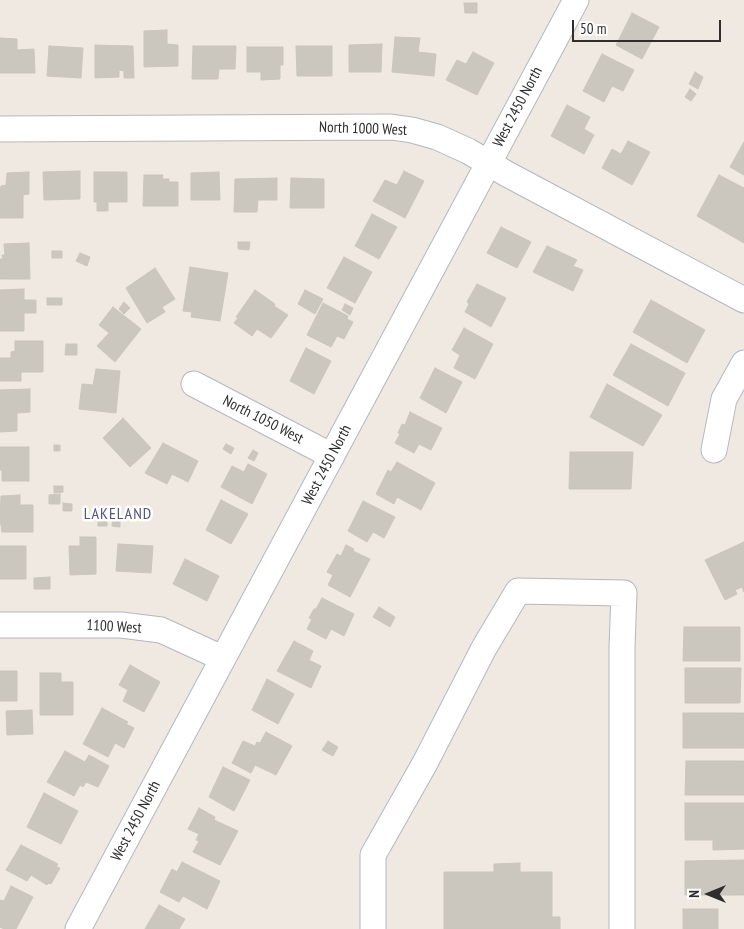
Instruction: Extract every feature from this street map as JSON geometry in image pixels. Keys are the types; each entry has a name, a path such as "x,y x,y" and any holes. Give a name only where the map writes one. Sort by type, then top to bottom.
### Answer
{"street":[{"name":"West 2450 North","path":"78,929 576,0"},
{"name":"North 1000 West","path":"0,129 391,128 412,130 438,137 488,162 507,174 744,300"},
{"path":"714,450 724,399 744,364"},
{"name":"North 1050 West","path":"194,384 332,456"},
{"path":"372,929 373,855 425,763 484,648 518,591 624,593 622,929"},
{"name":"1100 West","path":"0,625 121,625 161,630 222,658"}],"building":[{"path":"464,3 477,3 477,13 465,13"},
{"path":"632,13 659,27 642,59 616,45"},
{"path":"167,30 167,44 178,45 178,66 144,67 144,31"},
{"path":"395,37 420,38 418,52 436,54 434,76 392,72"},
{"path":"0,38 17,39 17,50 34,49 35,73 0,73"},
{"path":"382,44 381,72 349,72 349,45"},
{"path":"95,45 133,46 134,78 124,78 124,71 119,70 119,77 95,78"},
{"path":"49,46 83,48 81,78 47,76"},
{"path":"193,46 236,46 235,69 219,69 218,79 192,79"},
{"path":"296,46 332,46 332,76 297,76"},
{"path":"247,47 283,47 283,65 280,65 280,79 261,80 261,72 247,72"},
{"path":"473,52 494,63 477,95 446,80 457,60 466,64"},
{"path":"602,54 634,70 623,91 612,86 604,102 583,91"},
{"path":"695,72 703,77 698,89 689,84"},
{"path":"690,89 696,94 691,101 685,97"},
{"path":"567,105 590,117 584,129 594,135 584,154 551,136"},
{"path":"628,141 650,152 632,185 602,168 612,149 621,154"},
{"path":"744,142 744,175 730,167"},
{"path":"80,171 80,199 44,200 43,172"},
{"path":"404,171 424,181 405,218 373,201 385,180 397,185"},
{"path":"29,172 29,194 23,195 23,218 0,218 0,189 1,186 6,185 7,173"},
{"path":"94,172 127,172 127,202 108,202 108,211 97,211 97,202 94,202"},
{"path":"219,172 220,200 191,200 191,173"},
{"path":"144,175 163,175 162,179 169,179 169,182 178,182 178,206 143,206"},
{"path":"719,175 744,188 744,243 697,216"},
{"path":"277,178 277,200 258,200 257,212 234,212 235,179"},
{"path":"291,178 324,179 324,208 290,208"},
{"path":"372,214 397,227 379,259 355,246"},
{"path":"501,227 531,242 517,268 487,253"},
{"path":"238,242 250,242 249,250 238,249"},
{"path":"29,243 30,279 0,279 0,259 3,259 2,255 5,255 4,244"},
{"path":"547,246 577,260 573,266 583,270 573,291 533,272"},
{"path":"52,251 62,251 62,258 52,258"},
{"path":"80,253 90,257 87,266 76,261"},
{"path":"344,257 372,272 355,303 327,288"},
{"path":"190,267 228,273 220,321 191,317 192,312 183,311"},
{"path":"155,268 175,299 162,307 165,312 147,323 126,288"},
{"path":"477,284 506,298 491,327 465,312 469,304 467,302"},
{"path":"24,289 24,300 36,300 36,313 24,313 24,331 0,331 0,290"},
{"path":"255,290 288,315 271,338 257,329 252,336 234,323 238,318 236,317"},
{"path":"305,290 323,299 315,314 298,304"},
{"path":"47,298 62,298 62,305 47,305"},
{"path":"651,300 705,330 687,363 633,332"},
{"path":"124,302 130,308 124,314 119,309"},
{"path":"323,303 348,316 347,319 353,322 344,339 337,336 331,347 307,335"},
{"path":"345,304 353,308 350,315 342,310"},
{"path":"113,307 141,329 115,362 97,346 109,333 99,325"},
{"path":"464,328 493,344 475,379 454,368 460,355 452,350"},
{"path":"15,341 43,341 43,372 21,372 21,381 0,381 0,358 11,358 11,352 15,351"},
{"path":"66,344 77,344 77,355 65,355"},
{"path":"631,344 685,373 668,406 613,375"},
{"path":"306,348 331,361 314,394 290,381"},
{"path":"435,368 462,382 446,413 420,398"},
{"path":"96,369 120,371 116,413 79,409 82,384 93,385"},
{"path":"607,384 662,415 643,446 590,417"},
{"path":"30,389 30,412 17,413 17,431 0,432 0,390"},
{"path":"410,412 442,428 431,450 419,444 414,453 395,443 400,434 398,433 402,424 405,425"},
{"path":"123,418 151,448 130,467 103,438"},
{"path":"163,443 198,461 188,482 172,474 167,484 145,473"},
{"path":"226,444 234,448 231,454 223,449"},
{"path":"54,445 60,445 60,451 54,451"},
{"path":"0,447 29,447 29,481 2,481"},
{"path":"253,450 258,453 254,461 248,458"},
{"path":"570,452 633,452 631,489 569,489"},
{"path":"397,462 435,483 421,510 397,497 394,504 376,494 388,470 391,472"},
{"path":"248,464 267,474 252,504 221,487 232,466 244,472"},
{"path":"54,486 63,486 63,492 54,493"},
{"path":"60,494 60,504 49,504 49,495"},
{"path":"20,495 20,505 33,505 33,532 2,532 0,524 1,496"},
{"path":"221,500 248,514 231,544 206,530"},
{"path":"363,501 395,517 384,538 373,532 367,542 348,531"},
{"path":"63,503 72,504 72,511 63,511"},
{"path":"98,516 107,516 107,526 98,526"},
{"path":"113,516 120,516 120,527 112,526"},
{"path":"80,537 96,537 96,574 70,575 69,546 80,546"},
{"path":"744,542 744,592 742,587 735,590 737,594 725,600 705,560"},
{"path":"118,544 153,546 151,573 116,571"},
{"path":"346,545 354,549 353,551 370,559 350,597 328,585 333,575 327,572 337,554 341,556"},
{"path":"0,546 26,546 26,579 0,579"},
{"path":"185,559 219,576 207,601 173,584"},
{"path":"50,577 50,589 34,589 34,578"},
{"path":"322,598 354,614 344,636 331,629 326,639 307,629 312,619 309,618"},
{"path":"379,607 395,617 390,627 373,617"},
{"path":"684,627 740,627 740,661 683,661"},
{"path":"294,641 313,651 309,660 321,666 311,688 277,671"},
{"path":"130,665 160,682 144,712 123,701 128,690 119,685"},
{"path":"685,668 741,668 740,703 685,703"},
{"path":"0,671 17,671 17,701 0,701"},
{"path":"40,673 61,673 61,682 73,682 73,715 40,715"},
{"path":"267,679 294,694 278,724 252,710"},
{"path":"102,708 128,722 126,724 134,728 124,748 115,743 108,757 83,744"},
{"path":"32,710 33,734 7,735 6,711"},
{"path":"683,713 744,713 744,748 683,748"},
{"path":"266,732 292,746 276,775 255,765 251,773 232,763 243,741 255,746 257,742 260,743"},
{"path":"328,741 338,747 333,756 322,750"},
{"path":"65,751 85,762 89,755 109,766 98,787 86,782 83,787 80,785 74,796 47,782"},
{"path":"686,761 744,761 744,795 685,795"},
{"path":"223,767 250,780 234,811 209,797"},
{"path":"44,793 78,811 61,844 27,827"},
{"path":"685,803 744,803 744,849 713,850 713,840 685,840"},
{"path":"199,808 215,817 214,820 238,831 220,865 193,852 199,841 196,840 199,834 188,829"},
{"path":"21,845 58,864 56,867 60,868 51,884 48,883 47,885 31,875 27,881 6,870"},
{"path":"744,860 744,895 685,895 685,861"},
{"path":"182,862 220,881 207,909 183,896 179,902 160,892 172,869 177,872"},
{"path":"520,863 520,872 552,872 552,917 560,917 560,929 444,929 444,872 494,872 494,864"},
{"path":"11,886 33,897 16,929 4,929 0,927 0,900 4,901"},
{"path":"159,905 185,919 179,929 145,929"},
{"path":"683,909 718,909 718,929 683,929"}],"district":[{"name":"LAKELAND","path":"118,514"}]}
